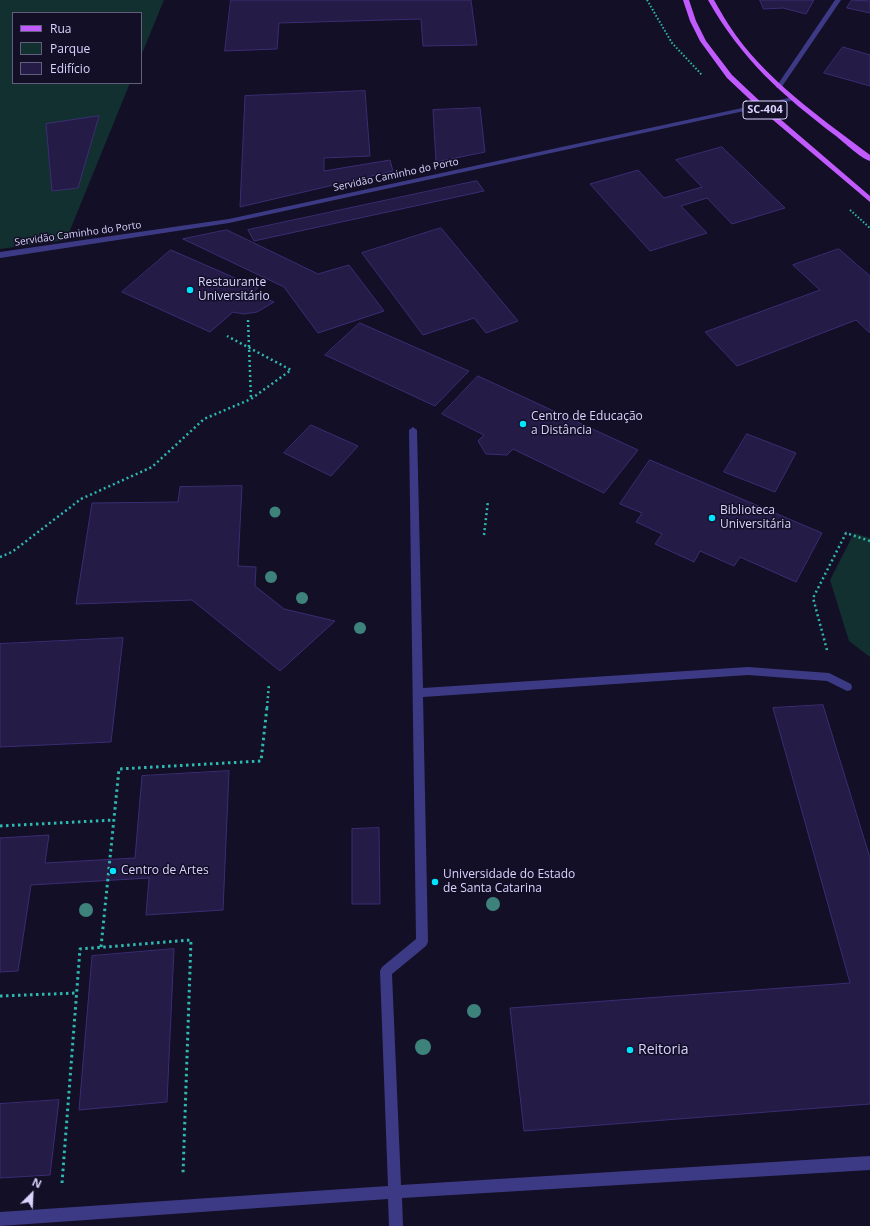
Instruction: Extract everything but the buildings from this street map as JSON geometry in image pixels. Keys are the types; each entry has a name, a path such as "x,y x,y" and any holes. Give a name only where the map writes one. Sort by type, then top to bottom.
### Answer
{"main road":[{"name":"SC-404","path":"686,0 690,18 706,47 725,71 759,106 870,200"},
{"name":"SC-404","path":"711,0 740,47 757,66 779,87 870,160"}],"street":[{"path":"779,87 838,0"},
{"name":"Servidão Caminho do Porto","path":"0,255 229,221 794,99"},
{"path":"396,1226 386,971 422,942 413,430"},
{"path":"417,693 748,670 829,677 847,687"},
{"path":"0,1219 870,1162"}],"path":[{"path":"248,320 251,399"},
{"path":"0,557 12,552 81,499 152,467 204,419 251,399 291,370 227,336"},
{"path":"484,535 488,501"},
{"path":"827,650 813,598 846,534 870,541"},
{"path":"101,947 119,770 261,761 269,684"},
{"path":"0,826 114,820"},
{"path":"62,1183 80,949 191,940 184,1174"},
{"path":"0,996 77,993"}],"green space":[{"path":"0,0 164,0 142,54 142,12 12,12 12,84 130,84 66,240 0,249"},
{"path":"854,533 870,538 870,657 849,641 830,580"}],"place":[{"name":"Restaurante Universitário","path":"190,290"},
{"name":"Centro de Educação a Distância","path":"523,424"},
{"name":"Biblioteca Universitária","path":"712,518"},
{"name":"Centro de Artes","path":"113,871"},
{"name":"Universidade do Estado de Santa Catarina","path":"435,882"},
{"name":"Reitoria","path":"630,1050"}]}
